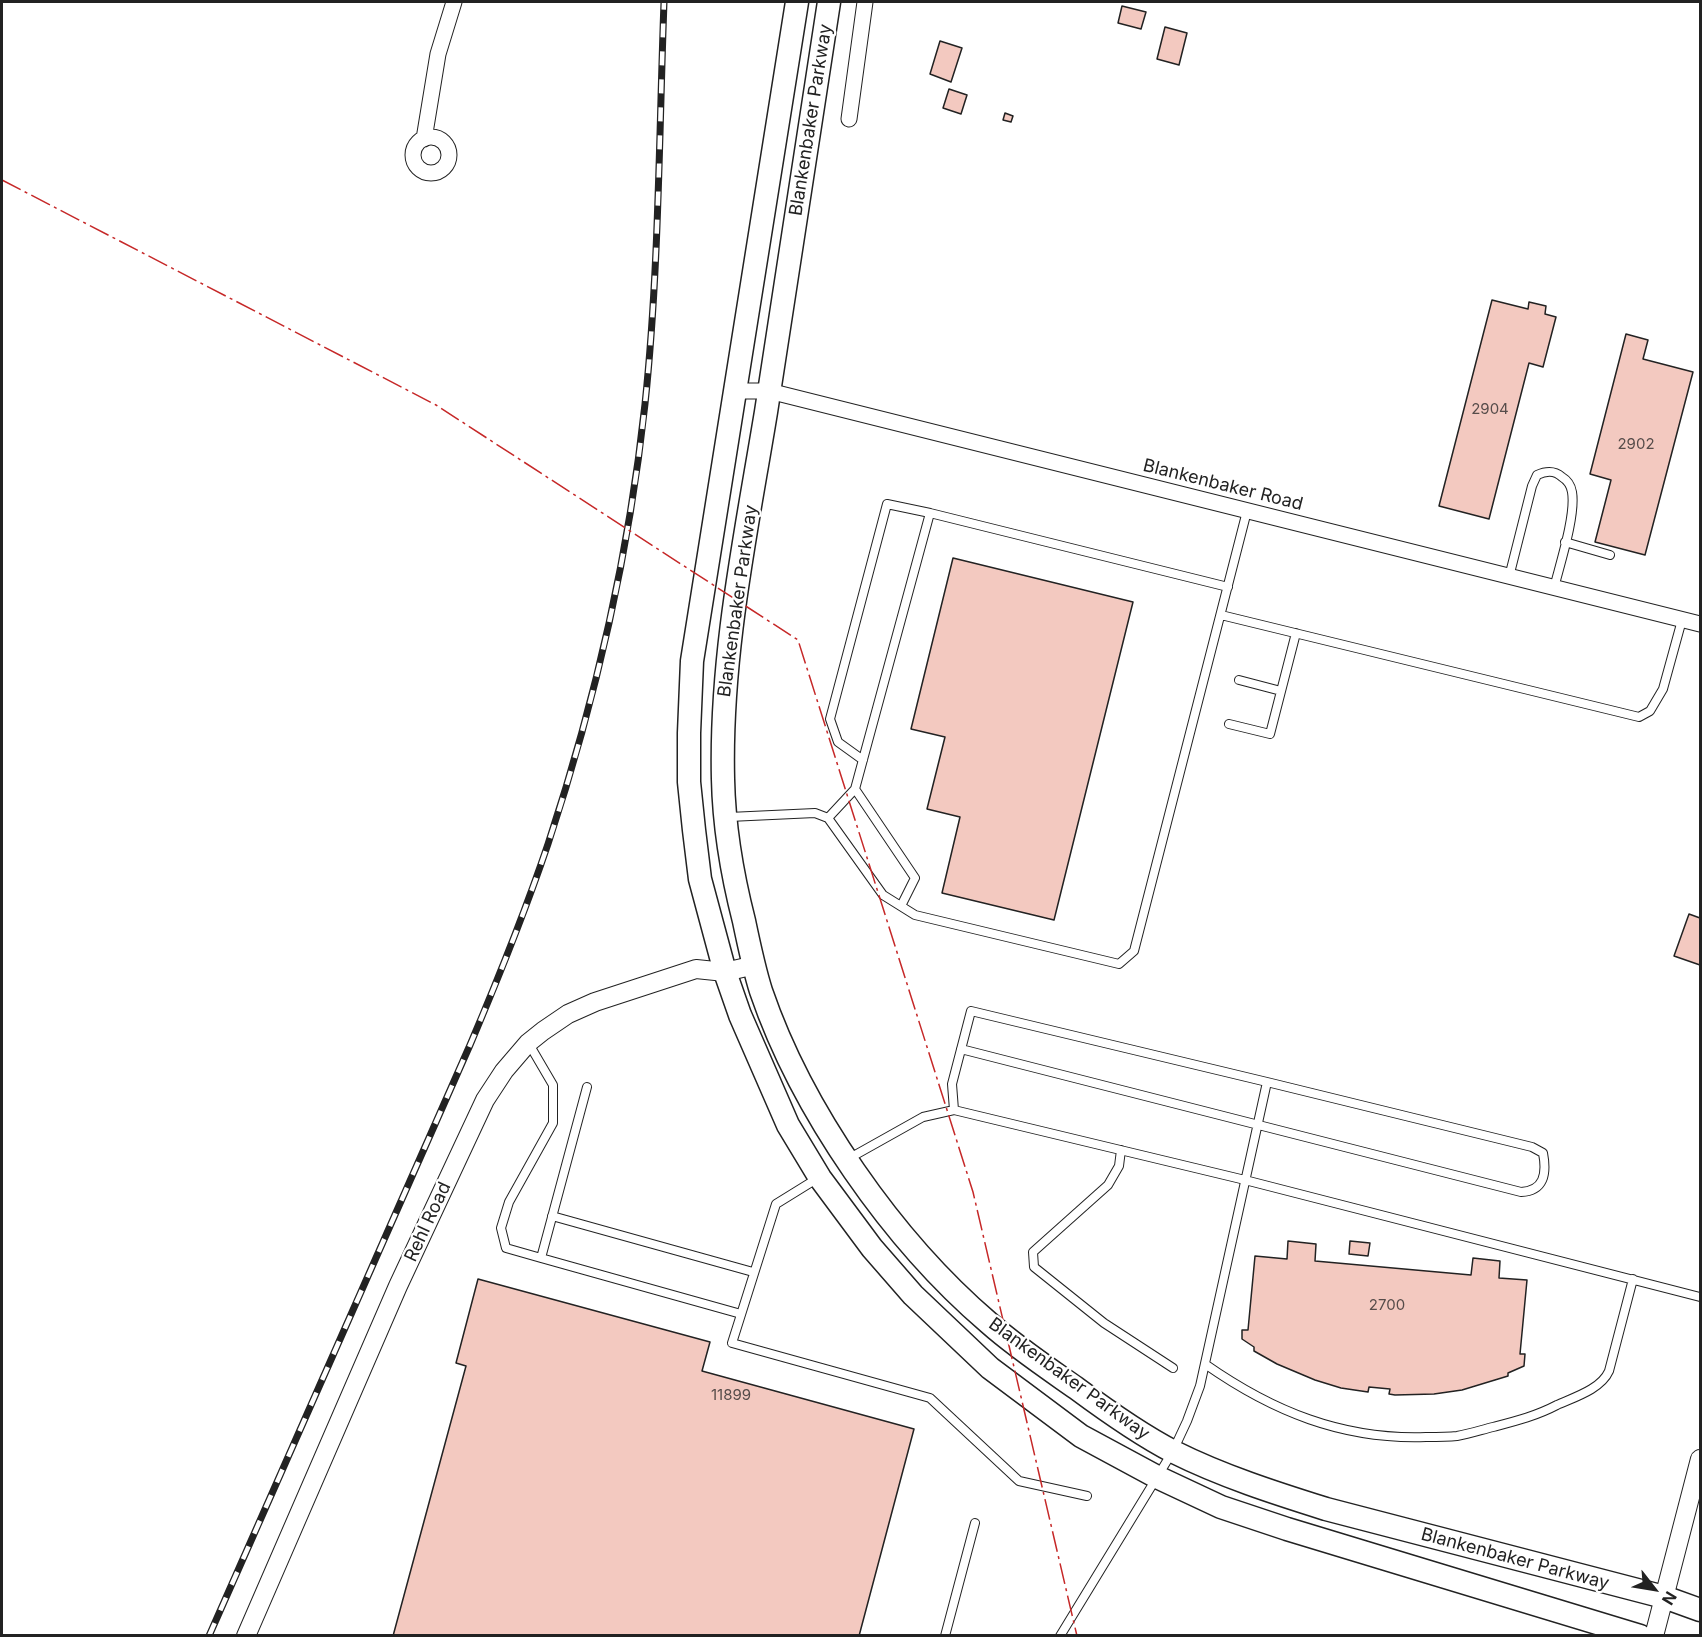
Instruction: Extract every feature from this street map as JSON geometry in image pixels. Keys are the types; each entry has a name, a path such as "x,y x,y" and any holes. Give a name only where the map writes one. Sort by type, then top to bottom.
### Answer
{"main road":[{"name":"Blankenbaker Parkway","path":"797,2 692,661 689,733 689,782 700,879 724,972 744,1026 788,1125 820,1178 872,1248 906,1287 990,1368 1081,1436 1157,1477 1221,1507 1640,1635"},
{"name":"Blankenbaker Parkway","path":"829,2 732,617 723,707 723,782 727,847 761,991 812,1104 847,1160 890,1220 987,1322 1118,1418 1173,1451 1272,1492 1326,1509 1664,1598 1701,1610"}],"street":[{"path":"424,139 438,54 454,2"},
{"path":"849,119 865,2"},
{"name":"Blankenbaker Road","path":"735,391 769,391 1701,624"},
{"name":"Rehl Road","path":"246,1635 398,1286 480,1111 504,1071 528,1043 559,1020 595,1002 696,969 724,972 754,965"},
{"path":"1654,1635 1701,1459"}],"lane":[{"path":"1509,576 1532,486 1537,475 1546,471 1558,473 1567,480 1572,492 1570,519 1554,588"},
{"path":"863,760 838,742 830,719 887,504 1228,587"},
{"path":"725,817 814,813 828,818 883,895 915,915 1119,964 1134,951 1247,512"},
{"path":"828,818 855,789 930,513"},
{"path":"1565,542 1610,555"},
{"path":"1221,615 1639,717 1650,711 1663,689 1682,620"},
{"path":"1229,723 1270,734 1296,633"},
{"path":"1239,680 1281,691"},
{"path":"855,789 915,878 901,906"},
{"path":"954,1110 952,1083 971,1011 1532,1147 1543,1154 1544,1175 1539,1187 1533,1191 1521,1191 961,1049"},
{"path":"528,1043 553,1084 553,1123 509,1202 501,1228 506,1248 741,1314"},
{"path":"1060,1635 1173,1451 1197,1395 1267,1082"},
{"path":"541,1258 587,1087"},
{"path":"847,1160 923,1116 954,1110 1245,1180 1701,1297"},
{"path":"1121,1150 1119,1166 1108,1185 1033,1252 1034,1267 1104,1323 1173,1368"},
{"path":"820,1178 776,1204 732,1344 930,1398 1019,1481 1087,1496"},
{"path":"552,1216 753,1272"},
{"path":"1205,1364 1234,1384 1276,1407 1319,1424 1371,1435 1456,1436 1536,1416 1590,1389 1606,1378 1633,1280"},
{"path":"945,1635 975,1523"}],"building":[{"path":"1122,6 1146,12 1141,29 1118,23"},
{"path":"1165,27 1187,33 1179,65 1157,59"},
{"path":"940,41 962,48 951,82 930,74"},
{"path":"949,89 967,95 961,114 943,108"},
{"path":"1005,113 1013,116 1011,122 1003,120"},
{"path":"1492,300 1528,309 1529,302 1546,306 1545,314 1556,317 1543,367 1529,363 1489,519 1439,506"},
{"path":"1626,334 1648,340 1643,359 1693,372 1645,555 1595,542 1611,480 1590,474"},
{"path":"953,558 1133,602 1054,920 942,893 960,817 927,809 945,737 911,729"},
{"path":"1689,914 1700,918 1700,965 1674,956"},
{"path":"1288,1241 1316,1244 1315,1261 1471,1275 1473,1258 1500,1261 1499,1278 1527,1280 1520,1354 1525,1354 1524,1366 1508,1373 1508,1376 1462,1390 1434,1394 1395,1395 1389,1394 1390,1389 1369,1387 1368,1392 1341,1388 1277,1364 1254,1351 1254,1347 1242,1339 1242,1330 1248,1330 1255,1256 1287,1259"},
{"path":"1350,1241 1370,1243 1368,1256 1349,1254"},
{"path":"478,1279 710,1342 702,1371 914,1429 859,1636 393,1636 466,1366 456,1363"}],"railway":[{"path":"209,1636 491,995 548,844 581,736 620,572 645,404 656,253 664,2"}],"power":[{"path":"2,180 436,405 798,640 973,1192 1077,1636"}]}
